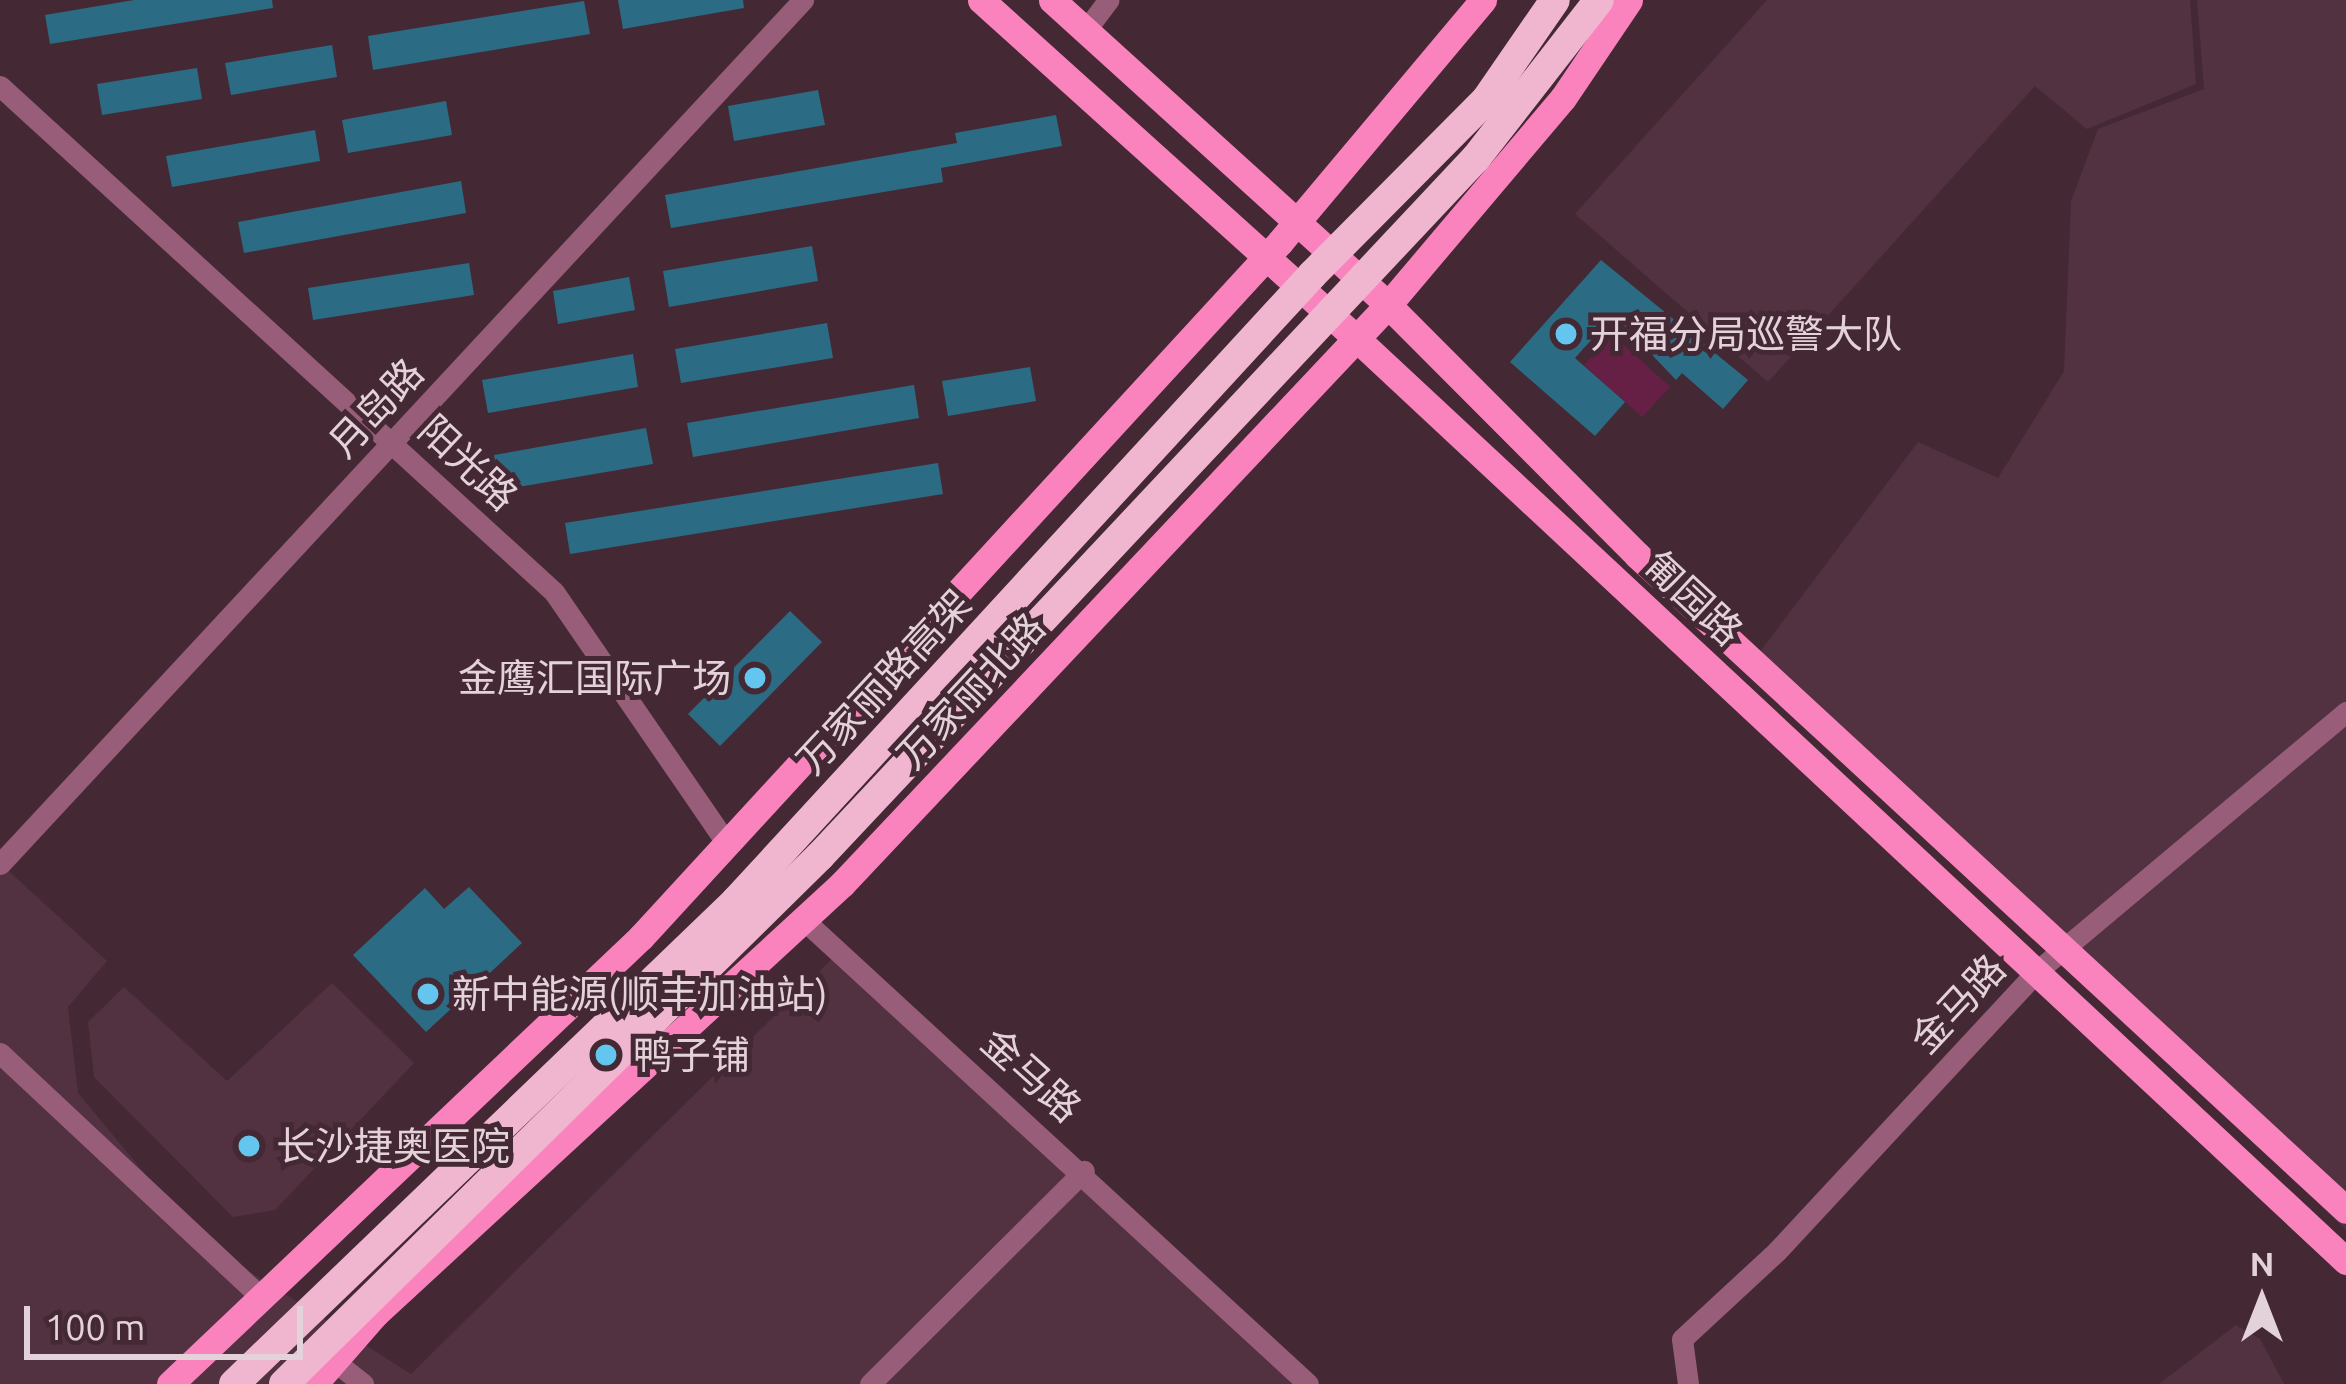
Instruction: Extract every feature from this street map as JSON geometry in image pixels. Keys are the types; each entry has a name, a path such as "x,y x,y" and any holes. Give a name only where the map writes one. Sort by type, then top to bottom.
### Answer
{"highway":[{"name":"万家丽路高架","path":"234,1384 736,901 1312,275 1486,100 1555,0"},
{"name":"万家丽路高架","path":"284,1384 820,856 1476,158 1599,0"}],"main road":[{"name":"匍园路","path":"980,0 1356,338 2346,1261"},
{"name":"匍园路","path":"1052,0 1388,305 1637,555 2346,1210"},
{"name":"万家丽北路","path":"170,1384 641,937 1264,260 1483,0"},
{"name":"万家丽北路","path":"314,1384 375,1314 806,922 1388,305 1564,98 1629,0"}],"street":[{"name":"月岛路","path":"0,864 802,0"},
{"path":"1085,31 1108,0"},
{"name":"阳光路","path":"0,86 554,592 727,844"},
{"name":"金马路","path":"1688,1384 1682,1339 1777,1251 2036,972 2346,712"},
{"name":"金马路","path":"806,922 1084,1171 1308,1384"},
{"path":"0,1053 261,1298"},
{"path":"870,1384 1084,1171"},
{"path":"334,1361 363,1384"}],"shaded area":[{"path":"1767,0 2190,0 2196,84 2087,129 2035,86 1768,382 1575,214"},
{"path":"2197,0 2346,0 2346,1230 1759,653 1918,442 1998,478 2064,371 2071,201 2098,129 2204,89"},
{"path":"1612,334 1670,387 1642,417 1584,365"},
{"path":"0,863 107,961 68,1007 78,1093 200,1240 411,1374 833,958 1300,1384 0,1384"},
{"name":"长沙捷奥医院","path":"332,983 414,1063 275,1210 233,1217 94,1077 88,1022 124,987 227,1081"},
{"path":"2236,1325 2260,1339 2284,1384 2159,1384"}],"building":[{"path":"134,0 272,0 273,8 50,44 45,15"},
{"path":"618,0 743,0 744,8 623,29"},
{"path":"584,1 590,34 373,70 368,36"},
{"path":"332,45 337,77 231,95 225,63"},
{"path":"197,68 202,99 102,115 97,84"},
{"path":"818,90 825,125 734,141 728,106"},
{"path":"446,101 452,135 348,153 342,120"},
{"path":"1056,115 1062,146 941,168 943,182 671,228 665,195 957,143 955,133"},
{"path":"315,130 320,161 172,187 166,156"},
{"path":"461,181 466,213 244,253 238,222"},
{"path":"812,246 818,281 669,307 663,271"},
{"name":"开福分局巡警大队","path":"1601,260 1748,380 1723,409 1682,373 1676,380 1614,315 1575,358 1625,402 1595,436 1510,362"},
{"path":"469,263 474,295 313,320 308,288"},
{"path":"629,277 635,310 558,324 553,291"},
{"path":"827,323 833,358 681,383 675,349"},
{"path":"633,354 638,387 488,413 482,380"},
{"path":"1030,367 1036,401 948,416 942,381"},
{"path":"914,385 919,418 693,457 687,423"},
{"path":"646,428 653,464 500,490 494,455"},
{"path":"938,463 943,494 570,554 565,523"},
{"name":"金鹰汇国际广场","path":"790,611 822,642 720,746 688,714"},
{"name":"新中能源(顺丰加油站)","path":"469,887 522,943 426,1032 353,955 425,888 444,909"}],"place":[{"name":"开福分局巡警大队","path":"1566,334"},
{"name":"金鹰汇国际广场","path":"755,678"},
{"name":"新中能源(顺丰加油站)","path":"428,994"},
{"name":"鸭子铺","path":"606,1055"},
{"name":"长沙捷奥医院","path":"249,1146"}]}
